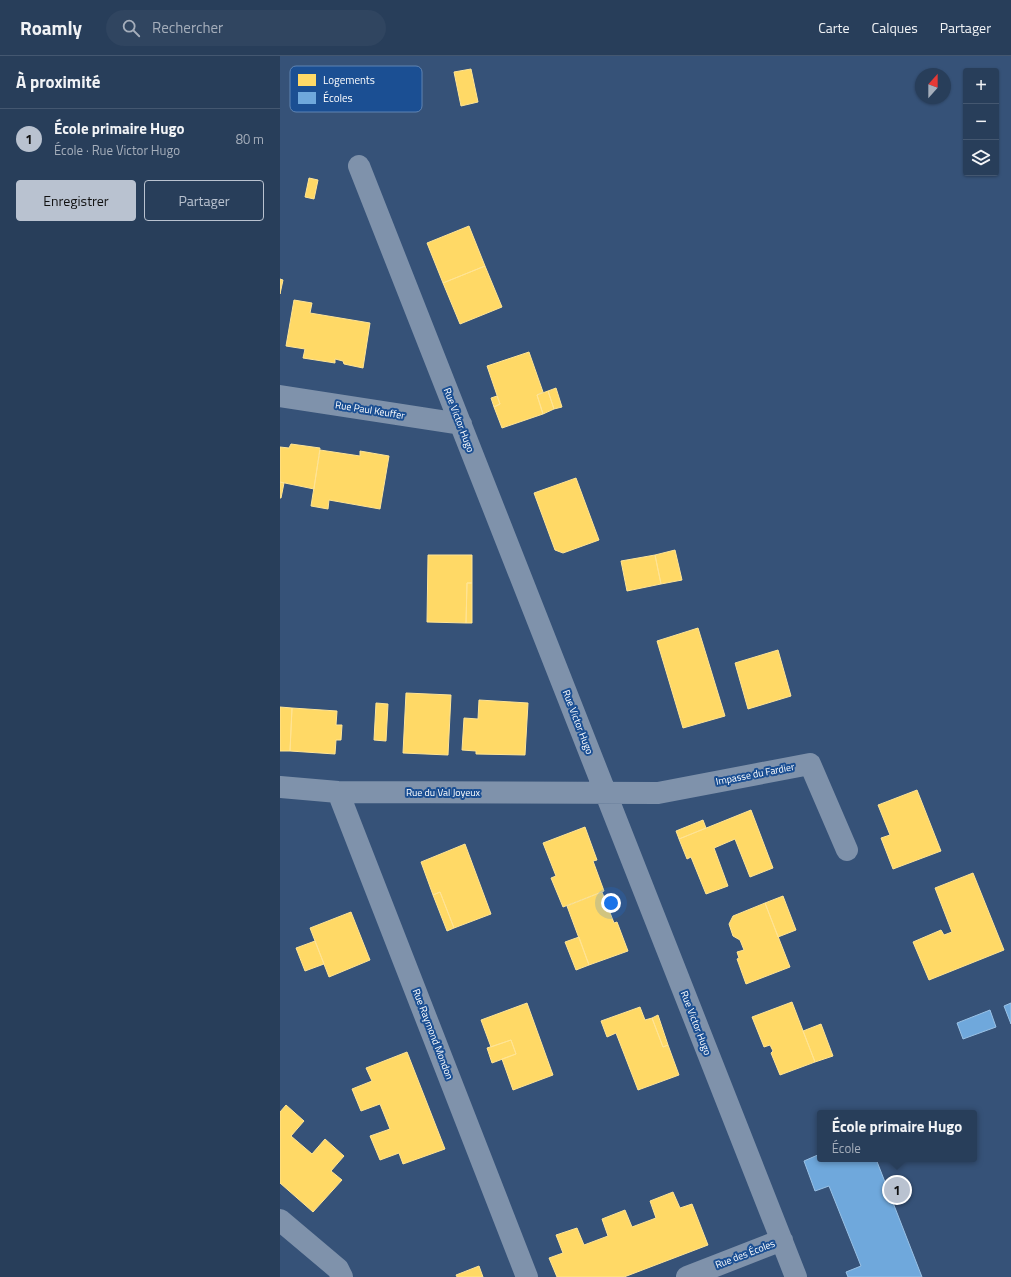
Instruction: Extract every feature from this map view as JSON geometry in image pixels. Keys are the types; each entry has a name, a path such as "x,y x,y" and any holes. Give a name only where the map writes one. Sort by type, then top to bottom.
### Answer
{"street":[{"name":"Rue Victor Hugo","path":"359,166 796,1277"},
{"name":"Rue Paul Keuffer","path":"280,396 461,424"},
{"name":"Impasse du Fardier","path":"606,793 658,793 810,764 847,850"},
{"name":"Rue du Val Joyeux","path":"280,787 338,792 606,793"},
{"name":"Rue Raymond Mondon","path":"338,792 527,1277"},
{"path":"280,1220 338,1269 342,1277"},
{"name":"Rue des Écoles","path":"687,1277 782,1240"}],"building: Logements":[{"path":"471,69 478,102 461,106 454,72"},
{"path":"309,178 318,180 314,199 305,197"},
{"path":"469,226 485,266 443,283 427,243"},
{"path":"485,266 502,307 460,324 443,283"},
{"path":"280,279 283,280 280,294"},
{"path":"294,300 312,303 310,313 370,323 363,368 344,364 343,361 335,359 335,363 303,358 305,349 286,346"},
{"path":"529,352 543,392 537,395 543,414 502,428 494,407 500,404 487,366"},
{"path":"556,388 562,407 554,409 548,391"},
{"path":"548,391 554,409 543,414 537,395"},
{"path":"497,396 500,404 494,407 491,398"},
{"path":"291,444 320,448 314,489 280,482 280,447 289,448"},
{"path":"320,450 360,456 360,451 389,456 380,509 329,500 328,509 311,506"},
{"path":"576,478 599,540 563,553 555,550 534,493"},
{"path":"280,482 284,483 281,498 280,498"},
{"path":"675,550 682,580 661,584 655,555"},
{"path":"428,555 472,555 472,583 467,583 466,623 427,622"},
{"path":"655,555 661,584 627,591 621,561"},
{"path":"467,583 472,583 472,623 466,623"},
{"path":"698,628 725,716 683,728 657,641"},
{"path":"778,650 791,696 748,709 735,663"},
{"path":"406,693 451,695 448,755 403,753"},
{"path":"479,700 528,703 525,755 476,754 476,751 462,750 464,718 478,719"},
{"path":"376,703 388,704 386,741 374,740"},
{"path":"280,707 292,708 290,751 280,751"},
{"path":"292,708 337,711 336,725 342,725 341,740 336,740 335,754 290,751"},
{"path":"917,790 941,851 893,869 881,838 890,835 878,805"},
{"path":"751,810 773,868 750,877 735,839 714,848 728,886 706,894 691,857 687,859 679,839"},
{"path":"703,820 706,828 679,839 676,831"},
{"path":"585,827 597,860 593,861 604,891 563,907 551,878 556,876 543,843"},
{"path":"465,844 491,914 454,928 440,892 433,895 421,862"},
{"path":"973,873 1004,950 929,980 913,942 941,930 944,935 952,932 935,888"},
{"path":"440,892 454,928 447,931 433,895"},
{"path":"602,892 614,923 617,922 628,951 589,965 567,906"},
{"path":"783,896 796,930 778,937 765,903"},
{"path":"765,903 790,967 746,984 737,959 739,958 737,952 744,950 740,940 733,936 729,924 733,916"},
{"path":"351,912 370,960 329,977 310,928"},
{"path":"579,937 589,965 576,970 565,942"},
{"path":"315,941 324,964 305,971 296,948"},
{"path":"792,1002 815,1062 780,1075 771,1053 773,1051 770,1045 764,1047 752,1017"},
{"path":"527,1003 553,1075 513,1090 502,1059 516,1054 511,1040 491,1047 481,1020"},
{"path":"640,1007 645,1020 652,1018 663,1047 668,1045 679,1075 638,1090 616,1033 607,1037 601,1021"},
{"path":"658,1015 668,1045 663,1047 652,1018"},
{"path":"821,1024 833,1056 815,1062 803,1031"},
{"path":"511,1040 516,1054 492,1063 487,1048"},
{"path":"407,1052 445,1149 403,1164 399,1153 380,1160 370,1136 390,1129 380,1104 361,1111 352,1089 372,1081 366,1068"},
{"path":"286,1105 304,1121 291,1136 312,1154 325,1139 344,1156 331,1171 342,1180 313,1212 280,1183 280,1112"},
{"path":"673,1192 680,1208 692,1204 708,1245 624,1277 557,1277 549,1258 563,1253 556,1235 577,1228 584,1245 608,1236 602,1219 625,1210 632,1227 656,1218 650,1201"},
{"path":"479,1266 483,1277 457,1277 456,1275"}],"building: Écoles":[{"path":"1011,1003 1011,1024 1004,1006"},
{"path":"990,1010 996,1027 963,1039 957,1023"},
{"path":"817,1155 817,1162 877,1162 922,1277 848,1277 846,1272 861,1266 829,1186 815,1191 804,1161"}],"place":[{"name":"École primaire Hugo","path":"897,1190"}]}
